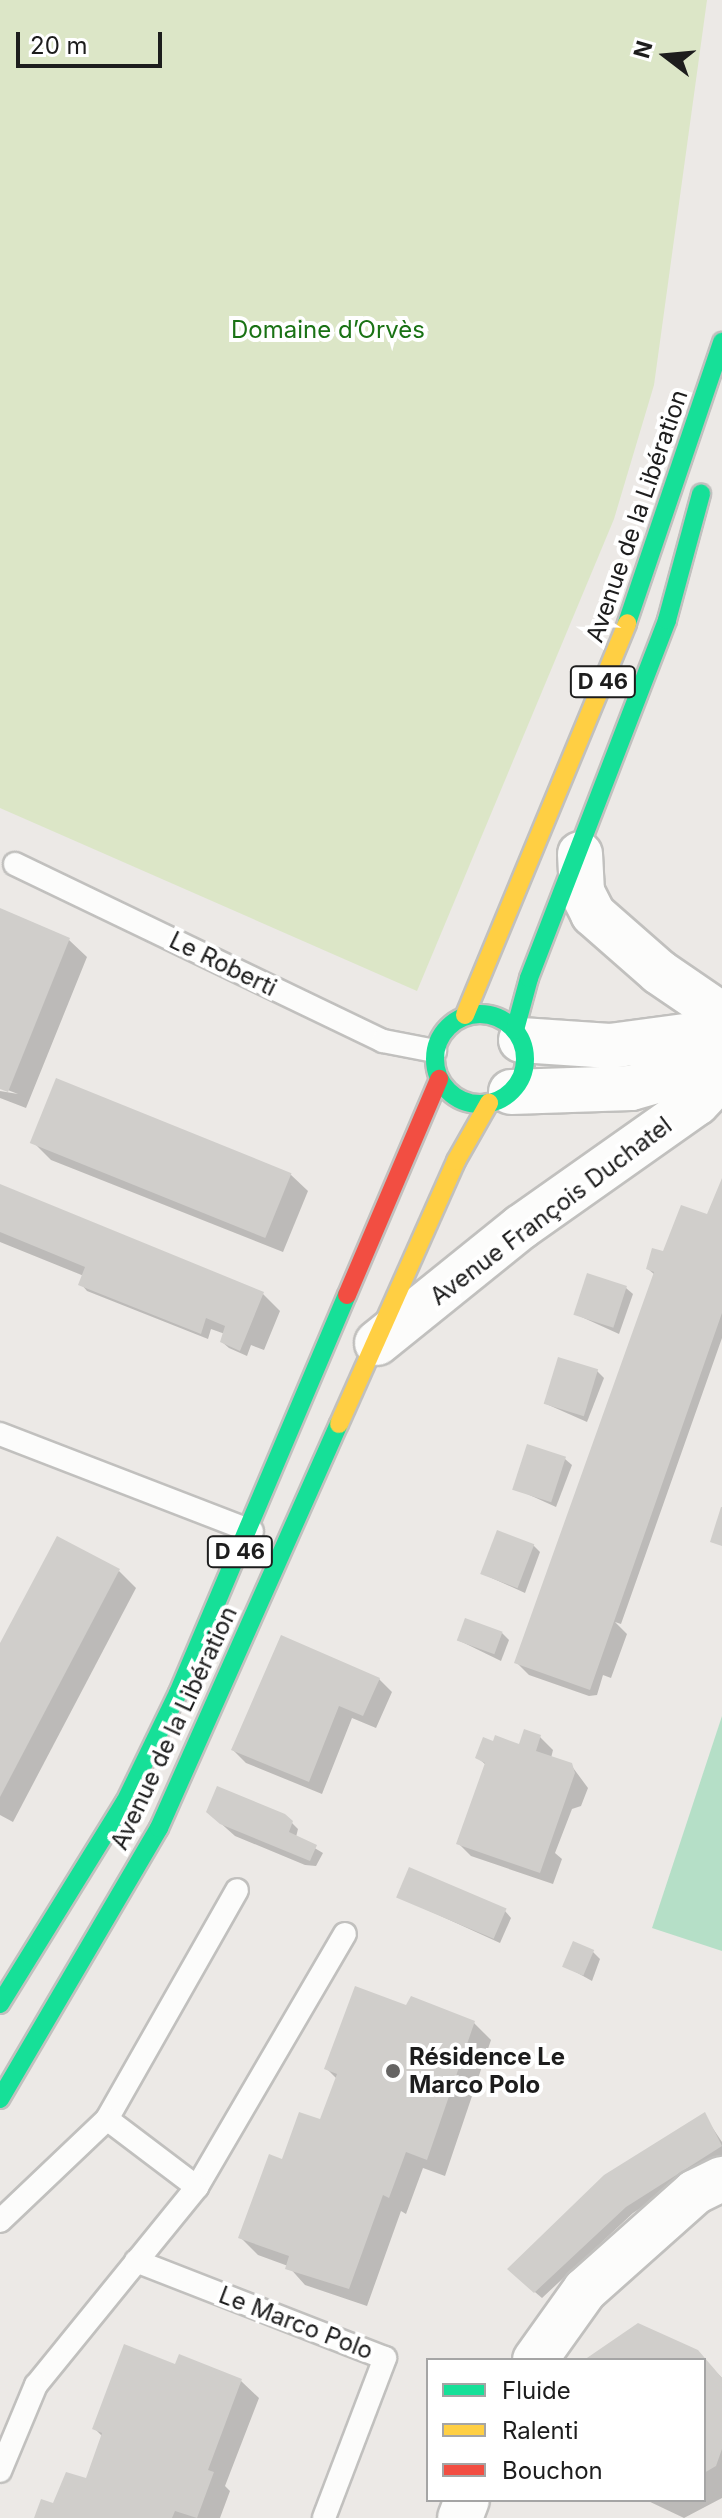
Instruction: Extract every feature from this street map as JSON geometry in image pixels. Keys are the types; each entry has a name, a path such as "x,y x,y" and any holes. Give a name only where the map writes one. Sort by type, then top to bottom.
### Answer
{"main road":[{"name":"Avenue de la Libération","path":"465,1015 633,608 722,342"},
{"name":"Avenue de la Libération","path":"710,439 722,353"},
{"name":"Avenue de la Libération","path":"518,1035 529,978 580,854 667,620 707,467"},
{"path":"465,1015 501,1019 518,1035 524,1067 500,1098 469,1103 451,1094 439,1079 435,1051 440,1035 465,1015"},
{"name":"Avenue de la Libération","path":"0,2004 125,1802 250,1530 439,1079"},
{"name":"Avenue de la Libération","path":"0,2099 159,1828 456,1161 500,1098"}],"street":[{"path":"580,854 582,892 593,914 659,972 722,1015"},
{"path":"518,1035 610,1046 722,1031"},
{"name":"Avenue François Duchatel","path":"500,1098 631,1088 722,1062"},
{"name":"Avenue François Duchatel","path":"377,1343 521,1227 697,1103 722,1076"},
{"path":"536,2358 585,2290 695,2192 722,2179"}],"lane":[{"name":"Le Roberti","path":"15,864 383,1041 435,1051"},
{"path":"0,1434 284,1543"},
{"path":"0,2221 107,2119 237,1890"},
{"path":"0,2471 36,2385 197,2187 345,1934"},
{"path":"107,2119 197,2187"},
{"name":"Le Marco Polo","path":"136,2261 385,2358 324,2518"}],"green space":[{"name":"Domaine d’Orvès","path":"0,0 707,0 654,385 614,519 417,991 0,808"},
{"path":"722,1716 722,1951 652,1928"}],"building":[{"path":"0,908 70,938 8,1092 0,1089"},
{"path":"56,1078 292,1173 265,1238 30,1143"},
{"path":"722,1178 722,1313 590,1690 514,1663 654,1272 646,1269 652,1248 663,1251 681,1205 707,1214"},
{"path":"0,1184 264,1292 240,1351 220,1342 225,1326 206,1318 201,1334 78,1285 85,1267 0,1232"},
{"path":"587,1273 627,1286 613,1328 573,1315"},
{"path":"558,1357 598,1369 584,1416 544,1404"},
{"path":"527,1444 566,1457 551,1502 512,1490"},
{"path":"722,1507 722,1546 710,1542"},
{"path":"497,1530 534,1544 517,1588 480,1574"},
{"path":"57,1536 120,1569 0,1797 0,1643"},
{"path":"465,1618 503,1632 494,1654 457,1641"},
{"path":"281,1635 380,1678 363,1716 339,1706 309,1782 231,1750"},
{"path":"524,1729 541,1735 536,1751 572,1763 575,1773 540,1873 456,1844 485,1763 475,1758 483,1737 493,1741 495,1735 519,1744"},
{"path":"217,1786 285,1814 293,1821 289,1832 317,1845 310,1861 220,1824 206,1812"},
{"path":"409,1867 507,1908 494,1939 396,1897"},
{"path":"573,1941 594,1950 583,1976 562,1967"},
{"path":"355,1986 406,2005 411,1996 475,2021 427,2160 406,2152 389,2198 383,2195 349,2289 285,2269 289,2256 238,2238 269,2154 282,2159 299,2112 320,2119 337,2074 324,2069"},
{"path":"705,2112 722,2146 626,2207 534,2293 507,2269 604,2175"},
{"path":"638,2323 698,2350 705,2358 587,2358"},
{"path":"124,2344 175,2364 179,2354 242,2379 208,2470 214,2472 197,2518 175,2511 172,2518 34,2518 41,2499 53,2503 66,2472 86,2478 102,2433 92,2429"},
{"path":"706,2359 722,2378 722,2449 716,2466 706,2472"}],"traffic: fast":[{"path":"627,623 722,342"},
{"path":"515,1030 529,978 667,620 701,494"},
{"path":"480,1014 497,1017 512,1027 522,1042 525,1059 522,1076 512,1091 497,1101 480,1104 463,1101 448,1091 438,1076 435,1059 438,1042 448,1027 463,1017 480,1014"},
{"path":"0,2004 125,1802 178,1693 347,1295"},
{"path":"0,2099 159,1828 339,1424"}],"traffic: slow":[{"path":"465,1015 627,623"},
{"path":"339,1424 456,1161 489,1103"}],"traffic: jam":[{"path":"347,1295 439,1079"}],"place":[{"name":"Résidence Le Marco Polo","path":"393,2071"}]}
